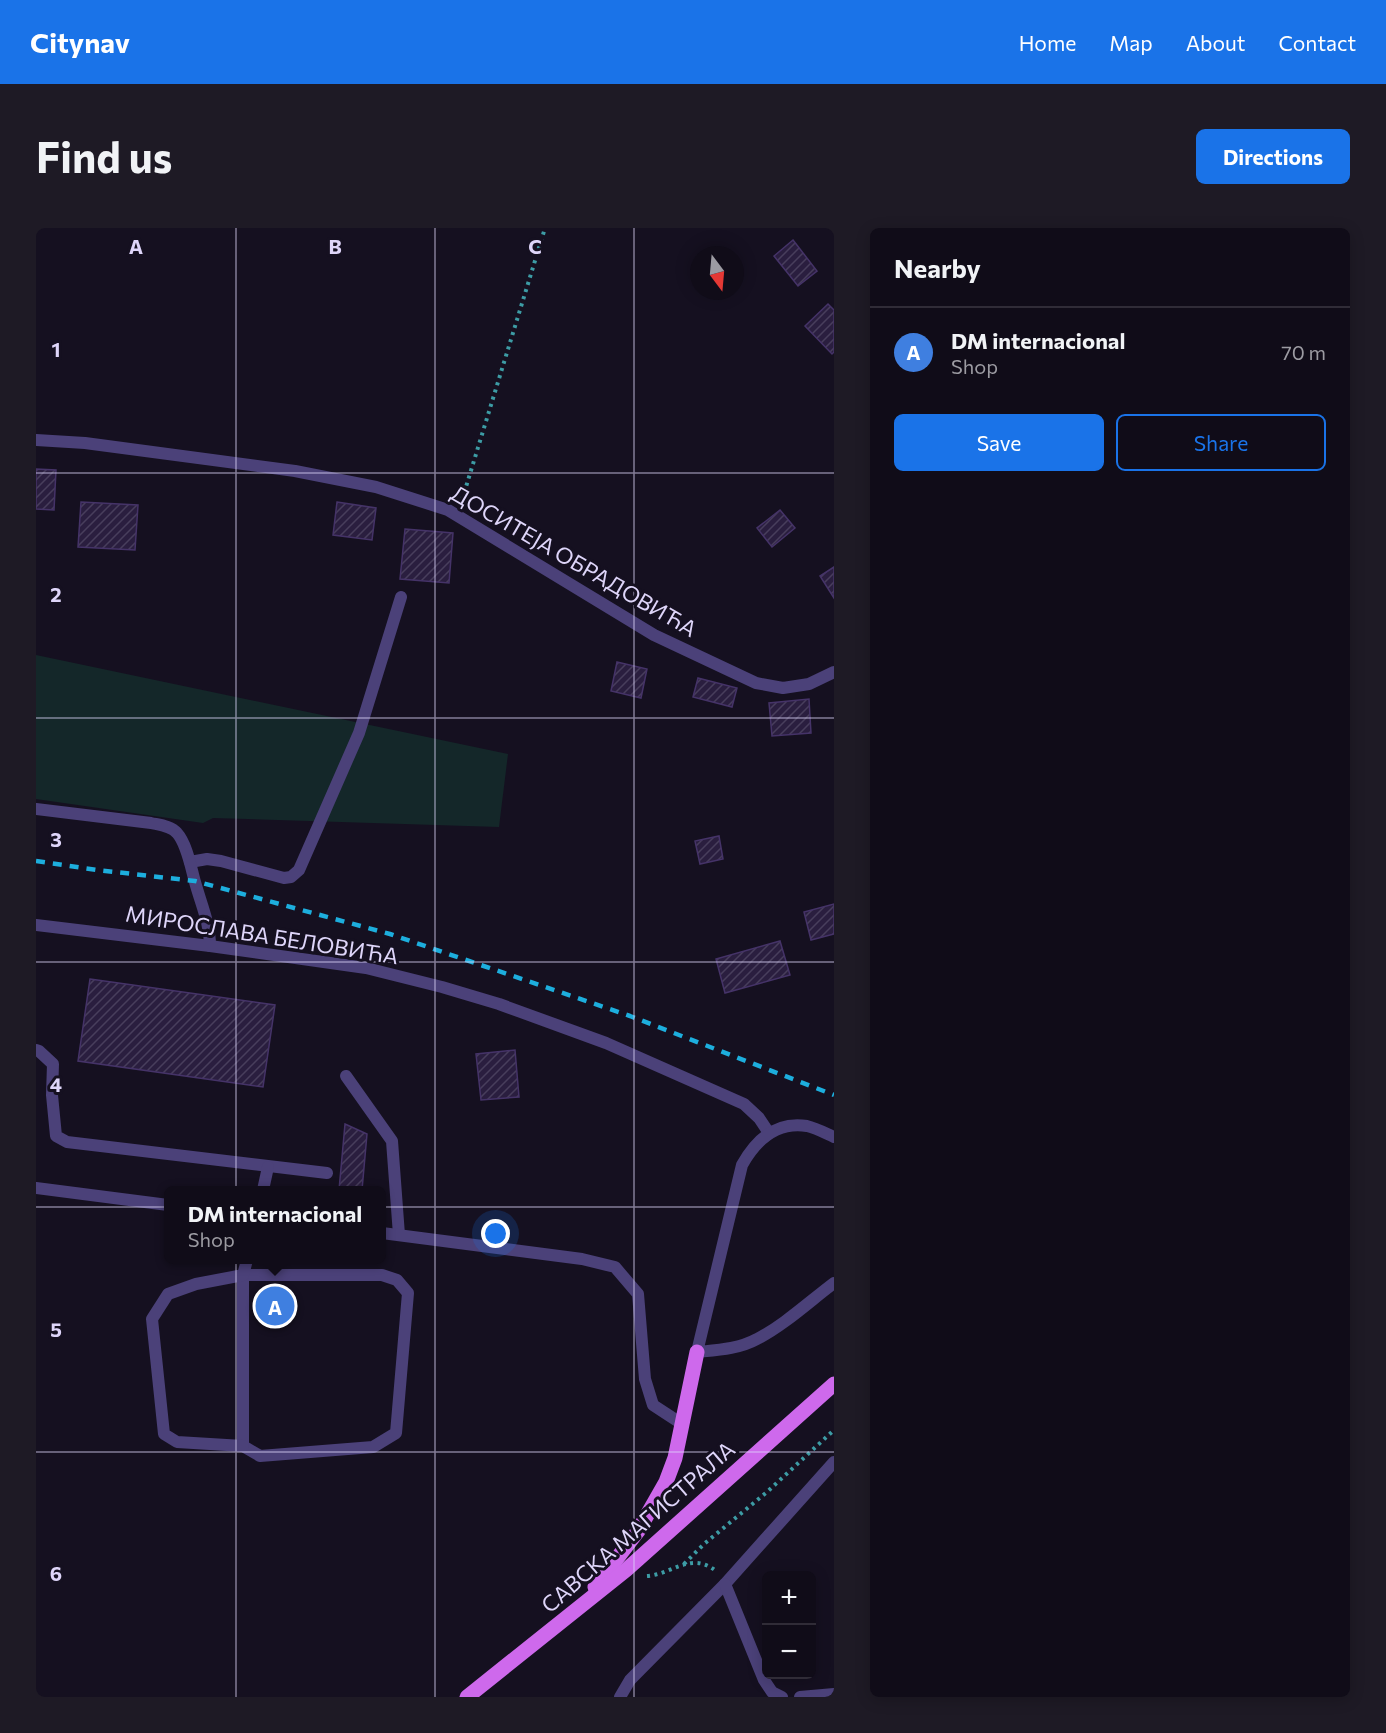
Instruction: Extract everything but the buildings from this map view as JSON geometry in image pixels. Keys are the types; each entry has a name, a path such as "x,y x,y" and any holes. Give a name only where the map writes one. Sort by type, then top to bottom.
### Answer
{"main road":[{"path":"573,1614 609,1570 652,1508 666,1482 672,1466 697,1352"},
{"name":"САВСКА МАГИСТРАЛА","path":"467,1697 626,1570 834,1384"}],"street":[{"name":"ДОСИТЕЈА ОБРАДОВИЋА","path":"36,440 85,443 295,471 376,487 457,514 654,635 756,683 783,688 809,684 834,672"},
{"path":"190,862 207,859 221,861 284,878 291,877 298,870 359,733 401,597"},
{"path":"36,810 163,825 178,833 190,862 207,921 210,946"},
{"name":"МИРОСЛАВА БЕЛОВИЋА","path":"36,925 366,968 442,987 499,1004 606,1043 744,1104 759,1118 769,1132"},
{"path":"36,1050 53,1064 52,1095 56,1136 67,1142 327,1173"},
{"path":"346,1076 392,1141 399,1235"},
{"path":"834,1137 809,1127 793,1125 780,1127 769,1132 748,1154 742,1165 697,1352 737,1347 757,1340 834,1283"},
{"path":"264,1186 268,1167"},
{"path":"36,1188 164,1204"},
{"path":"386,1234 582,1259 615,1267 638,1294 645,1379 653,1405 682,1424"},
{"path":"243,1446 243,1275 246,1264"},
{"path":"243,1275 382,1275 397,1280 408,1293 396,1433 373,1447 260,1456 243,1446 177,1442 164,1434 152,1319 168,1294 196,1284 243,1275"},
{"path":"620,1697 630,1680 724,1584 834,1462"},
{"path":"724,1584 764,1680 772,1692 782,1697"},
{"path":"800,1697 834,1694"}],"path":[{"path":"457,514 545,228"},
{"path":"684,1564 834,1430"},
{"path":"626,1570 644,1577 658,1575 684,1564 696,1562 709,1565 724,1584"}],"green space":[{"path":"36,655 508,754 499,827 213,818 203,823 36,799"}],"railway":[{"path":"36,861 195,881 390,934 630,1016 834,1095"}],"place":[{"name":"DM internacional","path":"275,1306"}]}
